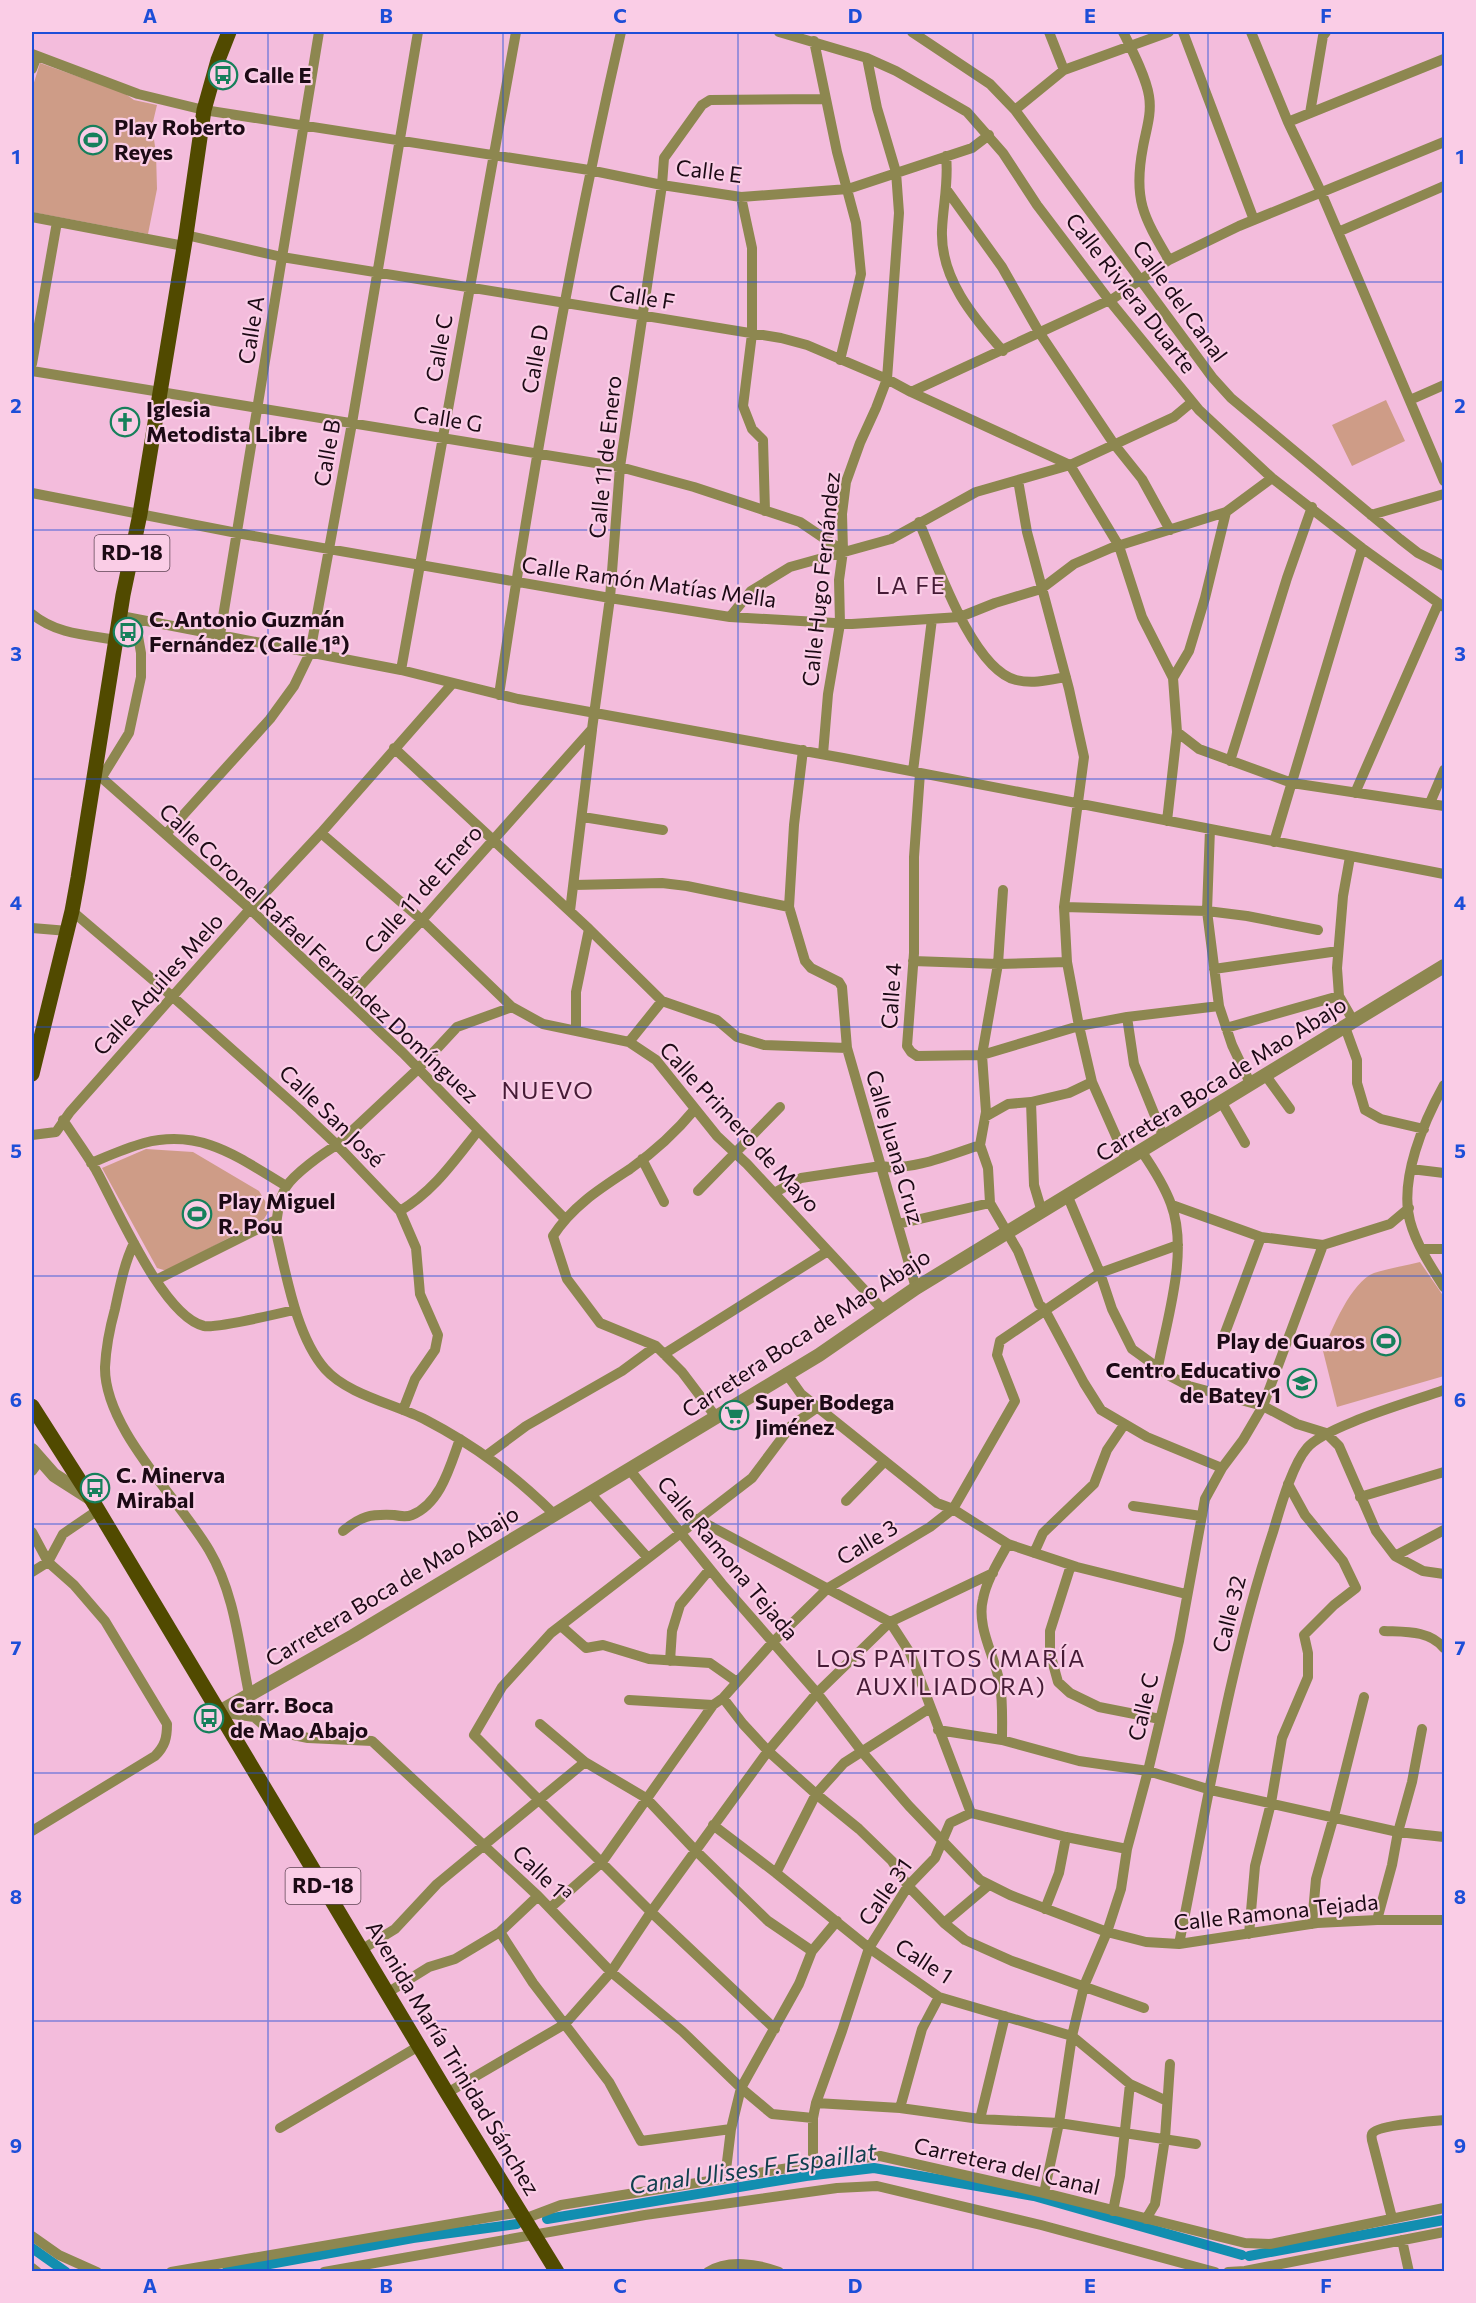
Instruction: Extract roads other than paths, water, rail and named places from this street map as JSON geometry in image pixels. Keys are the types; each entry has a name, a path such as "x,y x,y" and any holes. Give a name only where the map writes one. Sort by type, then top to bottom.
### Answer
{"main road":[{"name":"RD-18","path":"33,1064 68,931 98,774 117,640 128,617 123,595 140,514 204,110 218,60 229,32"},
{"name":"Avenida María Trinidad Sánchez","path":"32,1406 95,1505 418,2046 558,2271"}],"street":[{"name":"Calle A","path":"220,635 319,32"},
{"name":"Calle B","path":"166,834 270,719 294,686 310,653 352,423 418,32"},
{"name":"Calle C","path":"401,670 422,564 516,32"},
{"name":"Calle D","path":"499,695 564,304 589,170 621,32"},
{"name":"Calle Riviera Duarte","path":"779,32 867,58 896,71 968,112 989,135 1037,205 1192,402 1272,478 1362,548 1441,605"},
{"name":"Calle del Canal","path":"912,32 990,84 1015,110 1139,280 1226,393 1418,553 1444,566"},
{"path":"1049,32 1064,70"},
{"path":"1123,32 1149,94 1150,112 1137,186 1141,205 1151,230 1169,260"},
{"path":"1015,110 1064,70 1169,32"},
{"path":"1183,32 1254,220"},
{"path":"1251,32 1444,481"},
{"path":"1310,113 1323,36 1326,32"},
{"path":"814,41 837,152 856,224 861,274 840,360"},
{"name":"Calle E","path":"34,55 138,94 204,110 400,139 741,197 848,189 972,148 989,135"},
{"path":"32,69 34,55"},
{"name":"Calle Hugo Fernández","path":"823,754 828,694 840,624 838,580 843,551 842,514 846,482 887,379 899,213 896,172 877,108 867,58"},
{"path":"1288,122 1444,59"},
{"name":"Calle 11 de Enero","path":"347,1000 422,920 592,729 610,598 620,467 662,185 664,158 702,105 710,100 825,99"},
{"path":"911,392 1111,299 1169,260 1254,220 1444,142"},
{"path":"946,156 948,173 942,232 946,267 973,316 1003,351"},
{"path":"1338,232 1444,186"},
{"path":"946,189 1002,267 1039,333 1114,444 1142,479 1170,530"},
{"path":"741,197 752,249 752,334 743,406 752,429 763,440 765,511"},
{"name":"Calle F","path":"32,217 781,338 807,345 887,379 1070,465"},
{"path":"32,364 57,222"},
{"name":"Calle G","path":"32,371 620,467 694,487 801,522 843,551"},
{"path":"1410,400 1444,385"},
{"path":"730,617 751,591 790,567 891,539 976,492 1070,465 1174,417 1192,402"},
{"path":"1070,465 1119,546 1142,617 1173,678 1177,732 1167,821"},
{"name":"Calle Ramón Matías Mella","path":"32,493 237,533 610,598 730,617 840,624 960,617 994,603 1041,589 1074,564 1119,546 1226,512 1272,478"},
{"path":"1018,480 1027,532 1066,677 1084,757 1064,907 1067,962 1092,1082 1127,1161"},
{"path":"1371,515 1444,494"},
{"path":"1230,761 1287,578 1312,507"},
{"path":"1173,678 1189,651 1205,598 1226,512"},
{"path":"919,522 960,617 976,646 999,671 1014,680 1035,683 1066,677"},
{"path":"1274,842 1362,548"},
{"path":"1355,793 1441,605"},
{"path":"32,614 42,623 59,630 117,640"},
{"path":"128,617 401,670 499,695 802,750 1444,874"},
{"path":"98,774 129,733 141,678 141,654 128,617"},
{"name":"Calle 4","path":"932,619 917,772 913,962 907,1046 910,1052 917,1056 982,1055 1079,1026 1127,1017 1219,1006"},
{"name":"Calle Aquiles Melo","path":"32,1135 56,1132 63,1120 452,684"},
{"path":"570,911 592,729"},
{"path":"1177,732 1199,749 1292,783 1444,806"},
{"path":"394,748 589,928 662,1001 717,1020 737,1037 764,1045 847,1048"},
{"name":"Calle Juana Cruz","path":"802,750 794,825 789,908 805,961 811,968 839,982 842,987 847,1048 916,1288"},
{"path":"1430,803 1444,770"},
{"name":"Calle Coronel Rafael Fernández Domínguez","path":"98,774 250,909 347,1000 564,1218"},
{"path":"583,817 663,830"},
{"path":"1210,830 1207,911 1219,1006 1251,1085"},
{"name":"Calle Primero de Mayo","path":"321,833 422,920 512,1007 543,1024 628,1042 656,1060 717,1136 774,1192 884,1311"},
{"path":"1350,857 1343,896 1338,951 1339,996 1349,1024 1357,1060 1357,1083 1365,1110 1382,1119 1424,1129"},
{"path":"573,885 662,883 687,886 789,908"},
{"path":"1003,890 998,964 982,1055 985,1117 980,1145 988,1168 990,1203 1018,1251 1039,1304 1045,1310 1101,1410 1147,1437 1222,1468"},
{"path":"1064,907 1207,911 1247,916 1318,930"},
{"name":"Calle San José","path":"72,911 173,997 336,1145 400,1212 416,1248 420,1294 438,1335 435,1350 415,1379 403,1410"},
{"path":"32,928 68,931"},
{"path":"576,1031 576,992 589,928"},
{"path":"1214,969 1338,951"},
{"path":"913,962 998,964 1067,962"},
{"name":"Carretera Boca de Mao Abajo","path":"219,1712 353,1636 819,1355 916,1288 1444,966"},
{"path":"1226,1028 1339,996"},
{"path":"628,1042 662,1001"},
{"path":"512,1007 457,1027 418,1069 336,1145 323,1153 286,1186 276,1220 276,1232 294,1311 316,1356 333,1376 358,1391 424,1419 487,1455 525,1485 554,1514"},
{"path":"1127,1017 1134,1064 1164,1138"},
{"path":"1266,1076 1290,1110"},
{"path":"985,1117 1008,1104 1031,1102 1069,1093 1092,1082"},
{"path":"1444,1085 1439,1107 1424,1129 1416,1148 1408,1187 1410,1221 1429,1263 1444,1287"},
{"path":"1031,1102 1035,1185 1042,1212"},
{"path":"1222,1103 1245,1143"},
{"path":"698,1191 780,1107"},
{"path":"695,1109 680,1126 642,1160 604,1185 564,1218 553,1236 567,1279 600,1323 660,1350 682,1372 716,1417"},
{"path":"63,1120 91,1163 161,1289 185,1316 206,1326 294,1311"},
{"path":"400,1212 419,1200 437,1184 478,1131"},
{"path":"91,1163 142,1143 160,1140 193,1141 212,1144 224,1149 286,1186"},
{"path":"774,1192 801,1178 881,1166 894,1169 980,1145"},
{"path":"1142,1152 1160,1179 1172,1205 1178,1245 1174,1286 1158,1367"},
{"path":"642,1160 664,1202"},
{"path":"1412,1169 1444,1173"},
{"path":"1068,1197 1100,1273 1112,1309 1132,1349 1168,1375 1189,1386 1263,1406 1298,1424 1326,1433 1339,1446 1359,1497 1376,1531 1395,1556 1423,1571 1444,1574"},
{"path":"898,1224 990,1203"},
{"path":"1172,1205 1262,1237 1323,1245 1390,1224 1409,1208"},
{"path":"156,1280 276,1220"},
{"path":"1222,1341 1262,1237"},
{"path":"134,1244 127,1258 111,1324 105,1368 110,1394 119,1422 209,1550 227,1586 249,1694"},
{"name":"Calle 3","path":"550,1908 602,1862 713,1705 723,1698 772,1643 828,1588 930,1527 953,1509 1015,1401 997,1355 1000,1341 1100,1273 1178,1245"},
{"name":"Calle C","path":"1044,2193 1059,2123 1072,2036 1084,1986 1107,1932 1120,1889 1127,1849 1179,1641 1201,1516 1210,1488 1263,1406 1323,1245"},
{"path":"1423,1249 1444,1249"},
{"path":"487,1455 526,1426 828,1251"},
{"path":"786,1373 801,1394 937,1503 953,1509 1008,1544 1071,1565 1186,1594"},
{"name":"Calle 32","path":"1179,1944 1252,1595 1288,1484 1307,1448 1326,1433 1444,1390"},
{"path":"775,2029 651,1912 540,1798 474,1735 502,1687 551,1633 752,1478 791,1426 818,1407"},
{"path":"1034,1552 1043,1533 1094,1484 1107,1450 1124,1425"},
{"path":"343,1531 357,1520 374,1514 411,1516 430,1502 444,1482 460,1439"},
{"path":"32,1572 48,1562 63,1534 95,1505 34,1460"},
{"path":"846,1501 884,1462"},
{"name":"Calle Ramona Tejada","path":"629,1469 772,1643 817,1693 863,1753 909,1806 980,1880 1045,1909 1107,1932 1146,1942 1179,1944 1312,1924 1377,1920 1444,1920"},
{"path":"1359,1497 1444,1472"},
{"path":"1249,1934 1255,1866 1271,1803 1282,1738 1308,1677 1308,1653 1304,1635 1334,1605 1356,1588 1343,1561 1305,1515 1288,1484"},
{"path":"590,1493 648,1558"},
{"path":"1133,1506 1201,1516"},
{"path":"697,1519 890,1622 910,1653 971,1813 1066,1837 1127,1849"},
{"path":"1395,1556 1444,1530"},
{"path":"32,1532 48,1562 74,1585 105,1622 167,1724 167,1738 155,1756 32,1831"},
{"path":"1002,1740 1002,1701 983,1626 982,1601 1008,1544"},
{"path":"1071,1565 1050,1631 1050,1653 1058,1682 1070,1693 1099,1707 1160,1719"},
{"path":"670,1661 672,1631 680,1605 710,1569"},
{"path":"447,2093 565,2024 611,1972 695,1850 768,1751 817,1693 890,1622 993,1573"},
{"path":"561,1626 586,1648 603,1645 649,1659 710,1663 737,1682"},
{"path":"1384,1631 1422,1634 1438,1641 1444,1648"},
{"path":"1312,1924 1316,1879 1364,1697"},
{"path":"723,1698 768,1751 859,1829 892,1861 908,1886 964,1940 1002,1957 1144,2008"},
{"path":"629,1700 713,1705"},
{"path":"776,1873 816,1794 844,1763 863,1753 930,1708"},
{"name":"Calle 1ª","path":"219,1712 254,1717 268,1730 308,1738 372,1741 538,1896 611,1972 682,2031 741,2088 772,2114 813,2118"},
{"path":"540,1724 585,1762 646,1798 695,1850 768,1921 812,1951"},
{"path":"1377,1920 1412,1782 1422,1729"},
{"path":"938,1730 1002,1740 1079,1761 1148,1772 1211,1790 1398,1832 1444,1837"},
{"path":"361,1950 395,1929 437,1884 485,1847 585,1762"},
{"name":"Calle 31","path":"813,2164 813,2118 816,2103 869,1948 908,1886 935,1858 950,1823 971,1813"},
{"name":"Calle 1","path":"713,1826 869,1948 939,1997 1072,2036 1130,2084 1167,2101"},
{"path":"1045,1909 1059,1873 1066,1837"},
{"path":"944,1923 989,1884"},
{"path":"387,1993 429,1967 455,1959 500,1932 538,1896"},
{"path":"725,2178 731,2129 741,2088 800,1984 812,1951 837,1921"},
{"path":"500,1932 533,1983 609,2082 641,2141 731,2129"},
{"path":"900,2108 922,2029 939,1997"},
{"path":"980,2119 1005,2016"},
{"path":"280,2128 418,2046"},
{"path":"1146,2219 1155,2204 1165,2139 1170,2064"},
{"path":"1113,2211 1120,2176 1130,2084"},
{"path":"816,2103 900,2108 980,2119 1059,2123 1196,2144"},
{"path":"1392,2218 1372,2144 1372,2134 1388,2127 1444,2120"},
{"name":"Carretera del Canal","path":"171,2271 522,2216 561,2205 725,2178 880,2156 1044,2193 1245,2243 1270,2244 1444,2208"},
{"path":"324,2271 349,2269 668,2212 837,2188 877,2186 1041,2225 1215,2271"},
{"path":"1228,2271 1248,2271 1444,2232"},
{"path":"32,2236 59,2255 97,2271"},
{"path":"1402,2240 1408,2271"},
{"path":"708,2271 718,2266 740,2265 762,2265 779,2271"},
{"path":"32,2268 37,2271"}],"waterway":[{"name":"Canal Ulises F. Espaillat","path":"547,2219 806,2176 874,2168 1034,2196 1242,2255"},
{"name":"Canal Ulises F. Espaillat","path":"1249,2256 1444,2220"},
{"name":"Canal Ulises F. Espaillat","path":"226,2272 413,2238 517,2224"},
{"name":"Canal Ulises F. Espaillat","path":"32,2248 66,2272"}],"place":[{"name":"Calle E","path":"223,75"},
{"name":"Play Roberto Reyes","path":"93,140"},
{"name":"Iglesia Metodista Libre","path":"125,422"},
{"name":"C. Antonio Guzmán Fernández (Calle 1ª)","path":"128,632"},
{"name":"Play Miguel R. Pou","path":"197,1214"},
{"name":"Play de Guaros","path":"1386,1341"},
{"name":"Centro Educativo de Batey 1","path":"1302,1383"},
{"name":"Super Bodega Jiménez","path":"734,1415"},
{"name":"C. Minerva Mirabal","path":"95,1488"},
{"name":"Carr. Boca de Mao Abajo","path":"209,1718"}],"district":[{"name":"LA FE","path":"911,586"},
{"name":"NUEVO","path":"548,1091"},
{"name":"LOS PATITOS (MARÍA AUXILIADORA)","path":"951,1673"}]}
